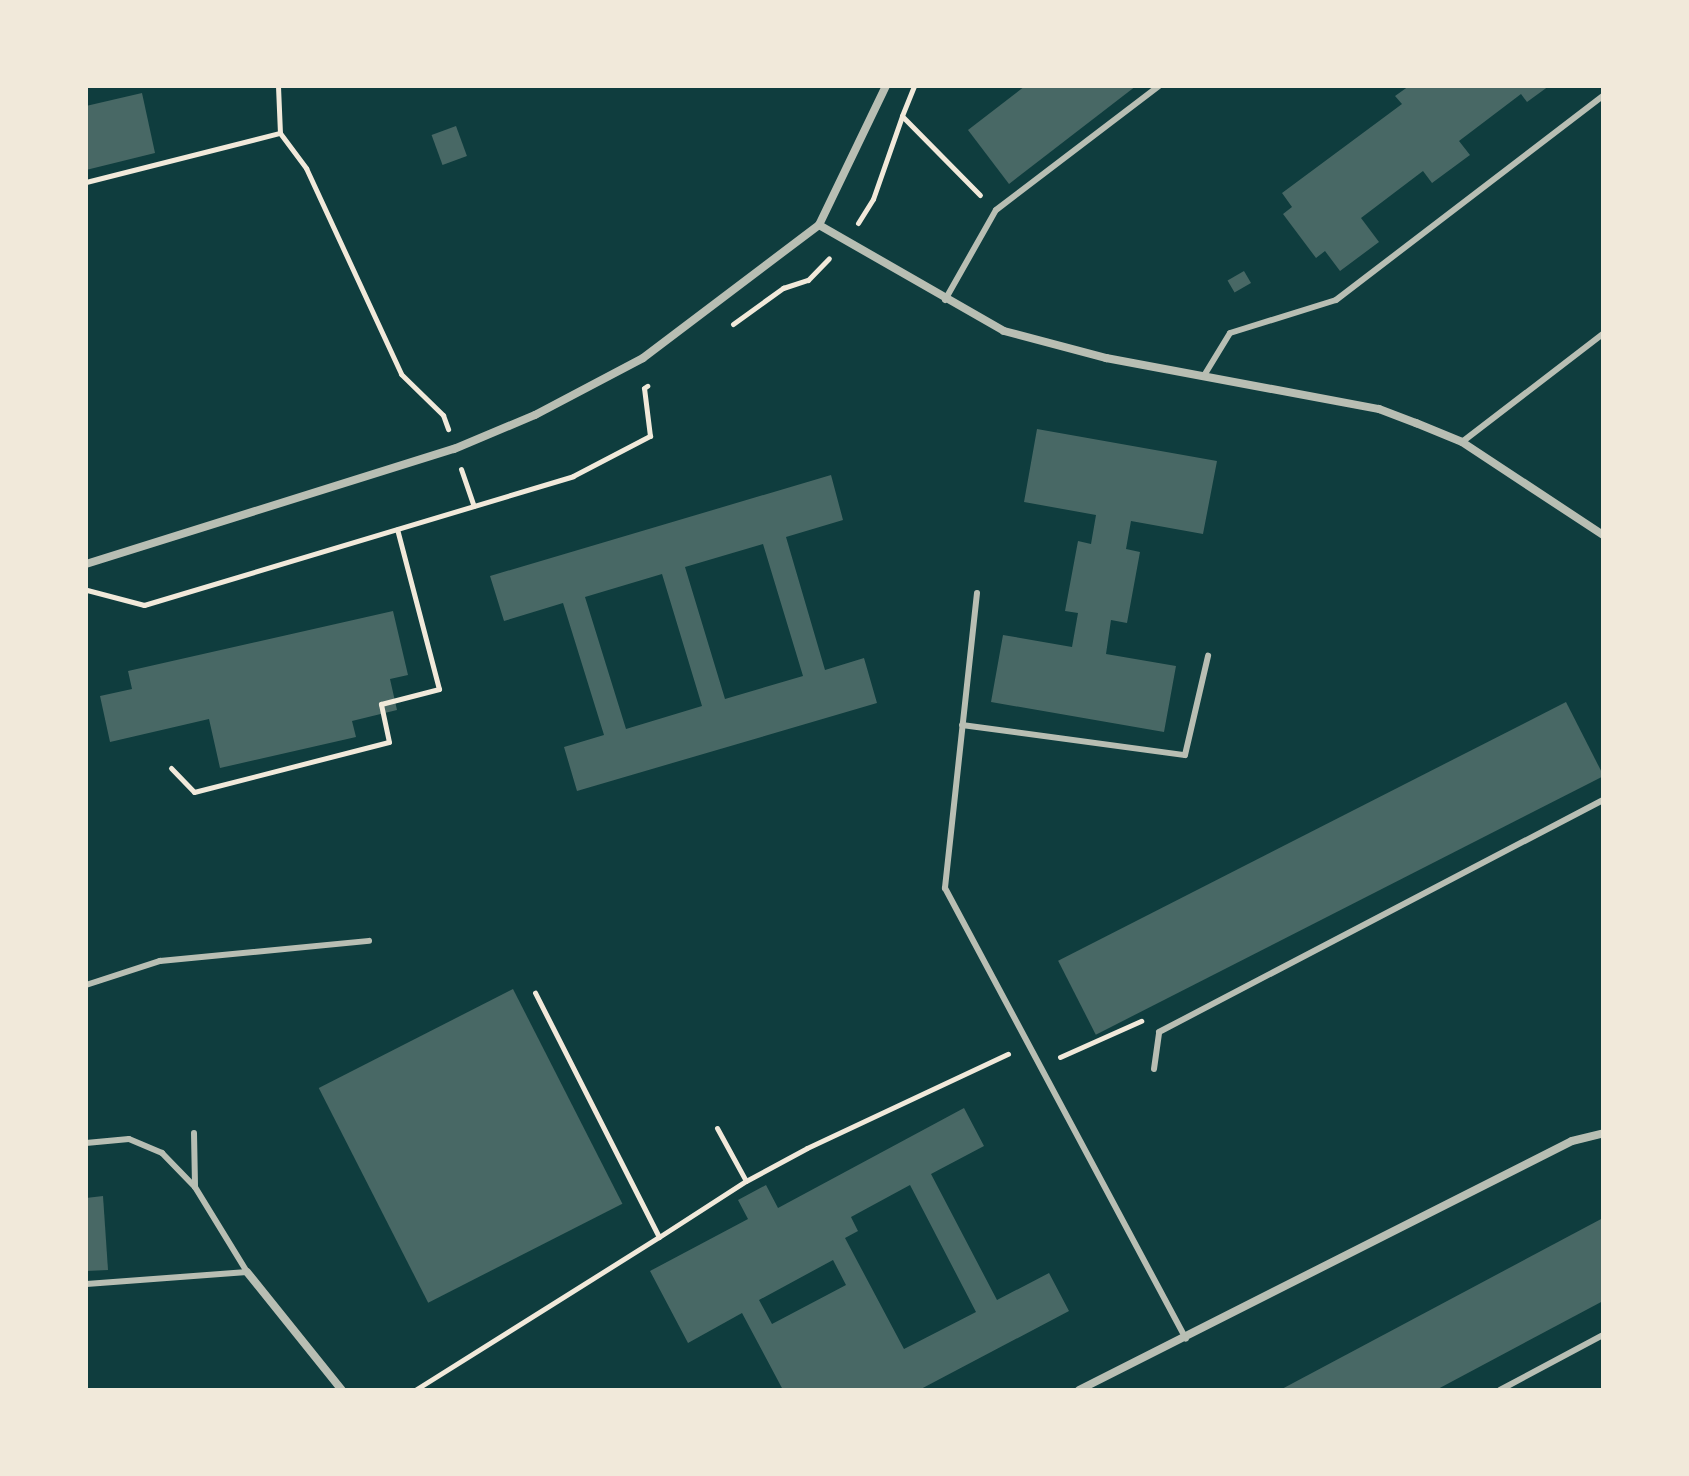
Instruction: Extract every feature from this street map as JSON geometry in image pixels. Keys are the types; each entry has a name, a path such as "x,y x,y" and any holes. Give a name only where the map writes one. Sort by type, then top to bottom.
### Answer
{"street":[{"path":"86,564 454,449 535,415 643,358 819,225 886,86"},
{"path":"819,225 945,300 1004,331 1106,358 1205,374 1379,409 1462,442 1603,535"},
{"path":"1079,1390 1186,1339 1572,1141 1603,1133"},
{"path":"247,1272 342,1390"}],"lane":[{"path":"945,300 996,210 1159,86"},
{"path":"1205,374 1230,333 1336,300 1603,96"},
{"path":"1462,442 1603,334"},
{"path":"977,593 945,888 1186,1339"},
{"path":"962,725 1185,755 1208,656"},
{"path":"1154,1069 1159,1032 1603,800"},
{"path":"86,985 160,961 369,941"},
{"path":"194,1133 195,1187"},
{"path":"86,1143 129,1139 162,1153 195,1187 247,1272 86,1284"},
{"path":"1500,1390 1603,1335"}],"path":[{"path":"278,86 280,133 306,168 401,374 443,415 474,506"},
{"path":"914,86 902,116 996,210"},
{"path":"86,182 280,133"},
{"path":"171,768 194,792 389,742 381,704 439,689 397,529"},
{"path":"535,993 659,1237"},
{"path":"1041,1067 1139,1019 1159,1032"},
{"path":"415,1390 746,1181 807,1148 1028,1044"},
{"path":"717,1128 746,1181"}],"building":[{"path":"1025,86 1136,86 1009,184 968,130"},
{"path":"1409,86 1549,86 1527,102 1521,94 1459,141 1470,155 1432,183 1423,171 1361,218 1379,242 1340,271 1325,251 1316,258 1283,214 1292,207 1282,193 1402,104 1395,96"},
{"path":"142,93 155,153 86,170 86,106"},
{"path":"456,126 467,156 443,165 432,135"},
{"path":"1244,271 1251,283 1235,293 1228,280"},
{"path":"1037,429 1217,461 1203,534 1131,521 1126,549 1140,552 1127,623 1111,620 1106,654 1176,666 1164,732 991,702 1003,635 1072,647 1078,613 1065,611 1078,541 1091,544 1096,515 1024,502"},
{"path":"831,475 843,520 786,537 825,670 864,658 877,703 577,791 564,747 604,735 563,603 504,621 490,576","holes":["763,544 803,676 725,699 685,567","662,574 702,706 626,729 585,597"]},
{"path":"393,611 408,675 390,679 397,710 352,721 356,737 220,768 209,719 110,742 100,696 132,689 128,671"},
{"path":"1566,702 1603,776 1096,1035 1058,961"},
{"path":"513,989 622,1204 428,1303 319,1088"},
{"path":"964,1108 984,1146 931,1174 997,1300 1049,1273 1069,1311 919,1390 783,1390 742,1313 688,1343 650,1271 748,1219 738,1200 766,1185 778,1208","holes":["910,1185 976,1312 904,1349 845,1238 858,1231 851,1217","833,1260 846,1285 772,1324 759,1300"]},
{"path":"103,1196 108,1270 86,1271 86,1198"},
{"path":"1603,1218 1603,1301 1436,1390 1280,1390"}]}
